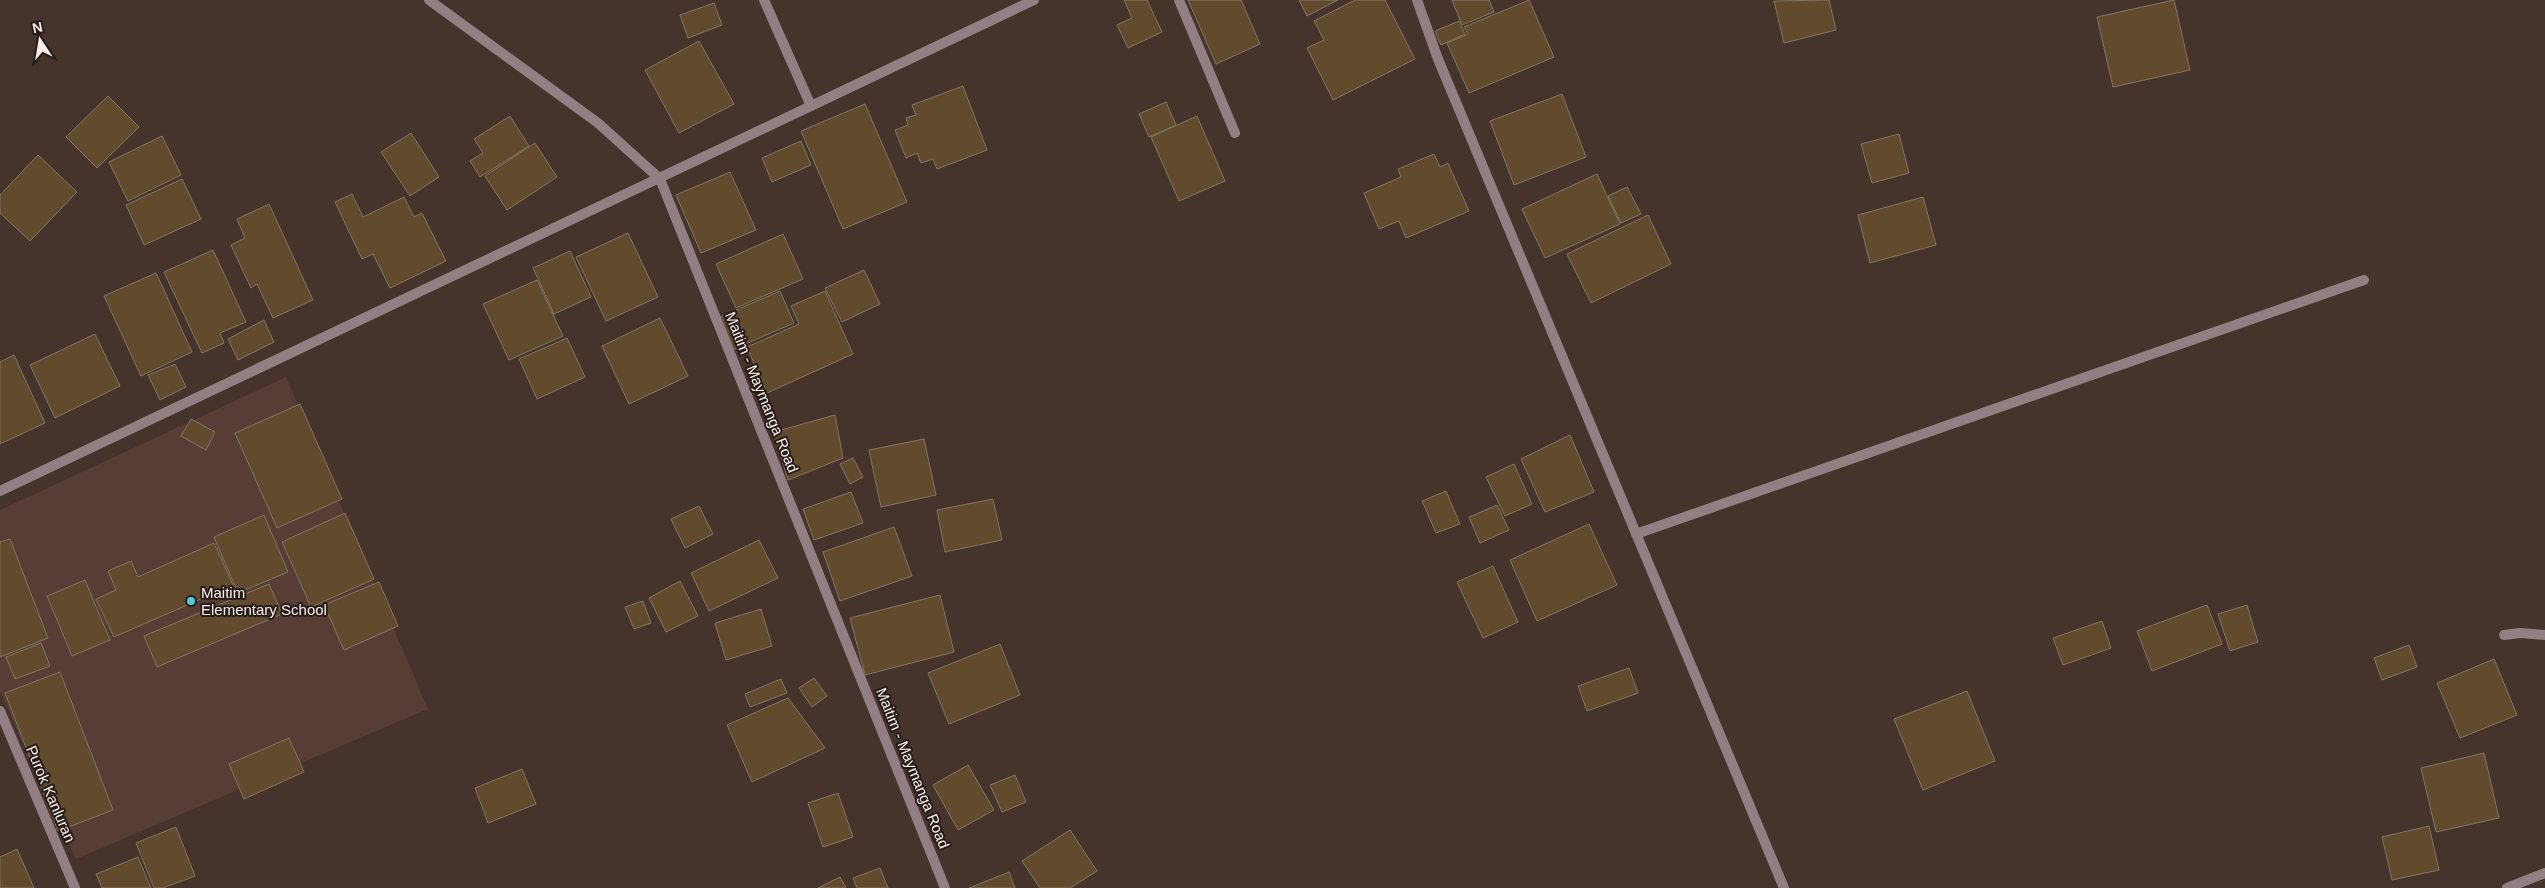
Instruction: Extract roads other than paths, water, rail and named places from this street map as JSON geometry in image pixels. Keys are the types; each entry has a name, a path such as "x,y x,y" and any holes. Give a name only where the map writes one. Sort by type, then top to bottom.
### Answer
{"street":[{"name":"Maitim - Maymanga Road","path":"429,0 598,123 660,179 945,888"},
{"path":"764,0 811,106"},
{"path":"0,491 1034,0"},
{"path":"1179,0 1235,133"},
{"path":"1416,0 1438,59 1784,888"},
{"path":"1636,534 2364,280"},
{"path":"2504,635 2520,633 2545,635"},
{"name":"Purok Kanluran","path":"0,711 75,888"},
{"path":"2507,888 2545,873"}],"place":[{"name":"Maitim Elementary School","path":"191,601"}]}
